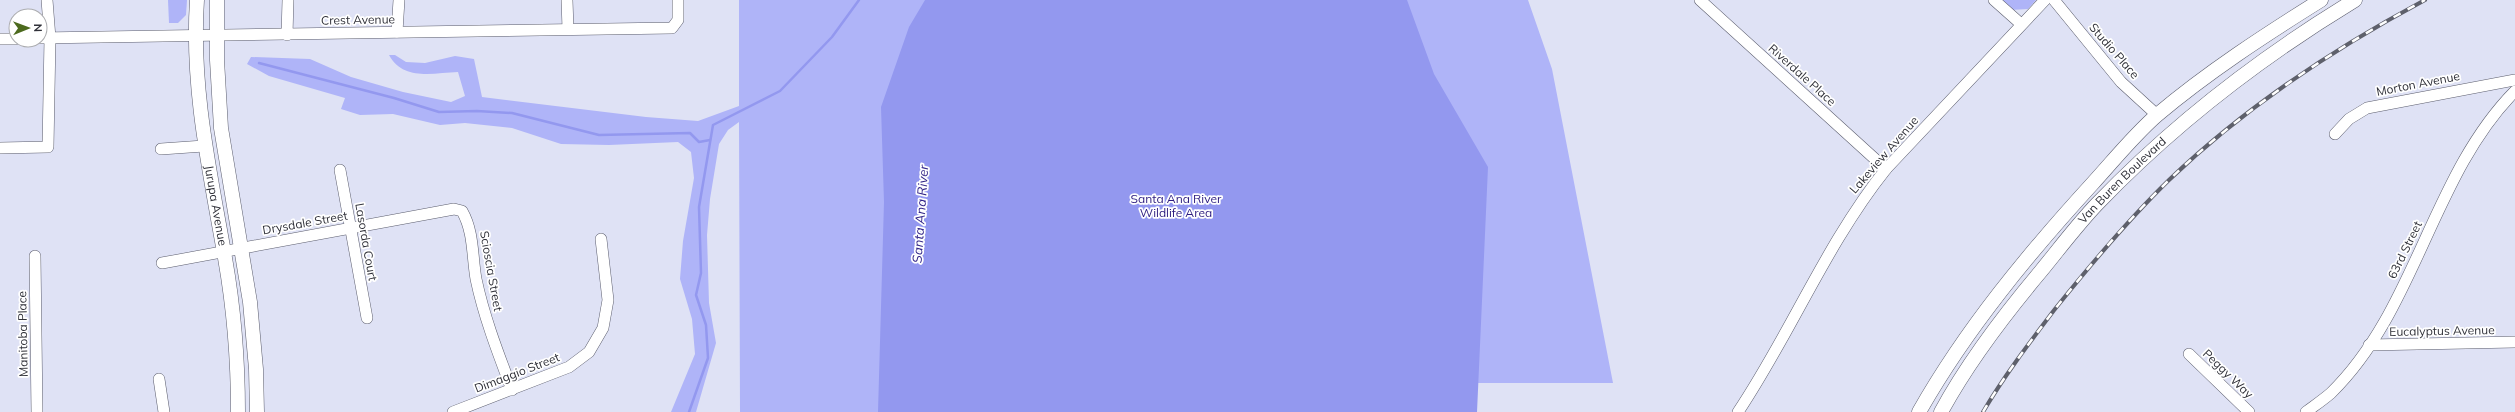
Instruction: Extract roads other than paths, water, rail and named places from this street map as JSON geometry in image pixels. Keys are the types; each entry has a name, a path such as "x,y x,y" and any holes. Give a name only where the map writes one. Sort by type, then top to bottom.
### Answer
{"main road":[{"name":"Jurupa Avenue","path":"197,0 196,36 199,102 204,146 224,251 234,327 238,412"},
{"name":"Jurupa Avenue","path":"216,0 216,36 221,128 253,326 257,412"},
{"name":"Van Buren Boulevard","path":"1919,412 1968,338 2018,268 2055,224 2157,115 2262,37 2321,0"},
{"name":"Van Buren Boulevard","path":"1941,412 2013,304 2096,205 2159,143 2272,54 2355,0"},
{"path":"2157,115 2160,126 2159,143"}],"street":[{"path":"287,35 288,0"},
{"path":"397,32 399,0"},
{"path":"567,0 568,29"},
{"name":"Crest Avenue","path":"48,38 672,28 676,25 678,0"},
{"name":"Riverdale Place","path":"1700,0 1886,169"},
{"path":"1994,0 2021,24"},
{"name":"Lakeview Avenue","path":"1738,412 1765,371 1830,250 1863,198 1886,169 2045,0"},
{"name":"Studio Place","path":"2054,0 2122,82 2157,115"},
{"path":"0,148 48,147 45,48"},
{"name":"Morton Avenue","path":"2335,134 2349,119 2367,108 2515,80"},
{"name":"63rd Street","path":"2306,412 2330,394 2369,345 2393,304 2465,158 2484,125 2515,91"},
{"path":"161,148 204,146"},
{"name":"Lasorda Court","path":"340,170 367,318"},
{"name":"Drysdale Street","path":"162,263 454,209"},
{"name":"Scioscia Street","path":"454,209 462,211 469,223 476,278 488,326 512,390"},
{"name":"Dimaggio Street","path":"453,412 568,367 589,352 603,328 608,300 601,239"},
{"name":"Manitoba Place","path":"35,256 37,412"},
{"name":"Eucalyptus Avenue","path":"2369,345 2515,342"},
{"name":"Peggy Way","path":"2189,354 2249,412"},
{"path":"159,379 164,412"}],"water":[{"name":"Santa Ana River","path":"925,0 1407,0 1434,74 1488,167 1477,412 878,412 884,202 881,107 909,27"}],"waterway":[{"path":"689,412 708,358 706,325 696,295 701,273 699,207 713,125 780,91 832,37 859,0"},
{"path":"259,63 394,98 439,112 477,111 512,113 599,135 690,133 699,142 710,140"}],"railway":[{"path":"1983,412 2008,372 2082,275 2169,180 2228,129 2291,81 2357,38 2425,0"}],"park label":[{"name":"Santa Ana River Wildlife Area","path":"1176,206"}]}
